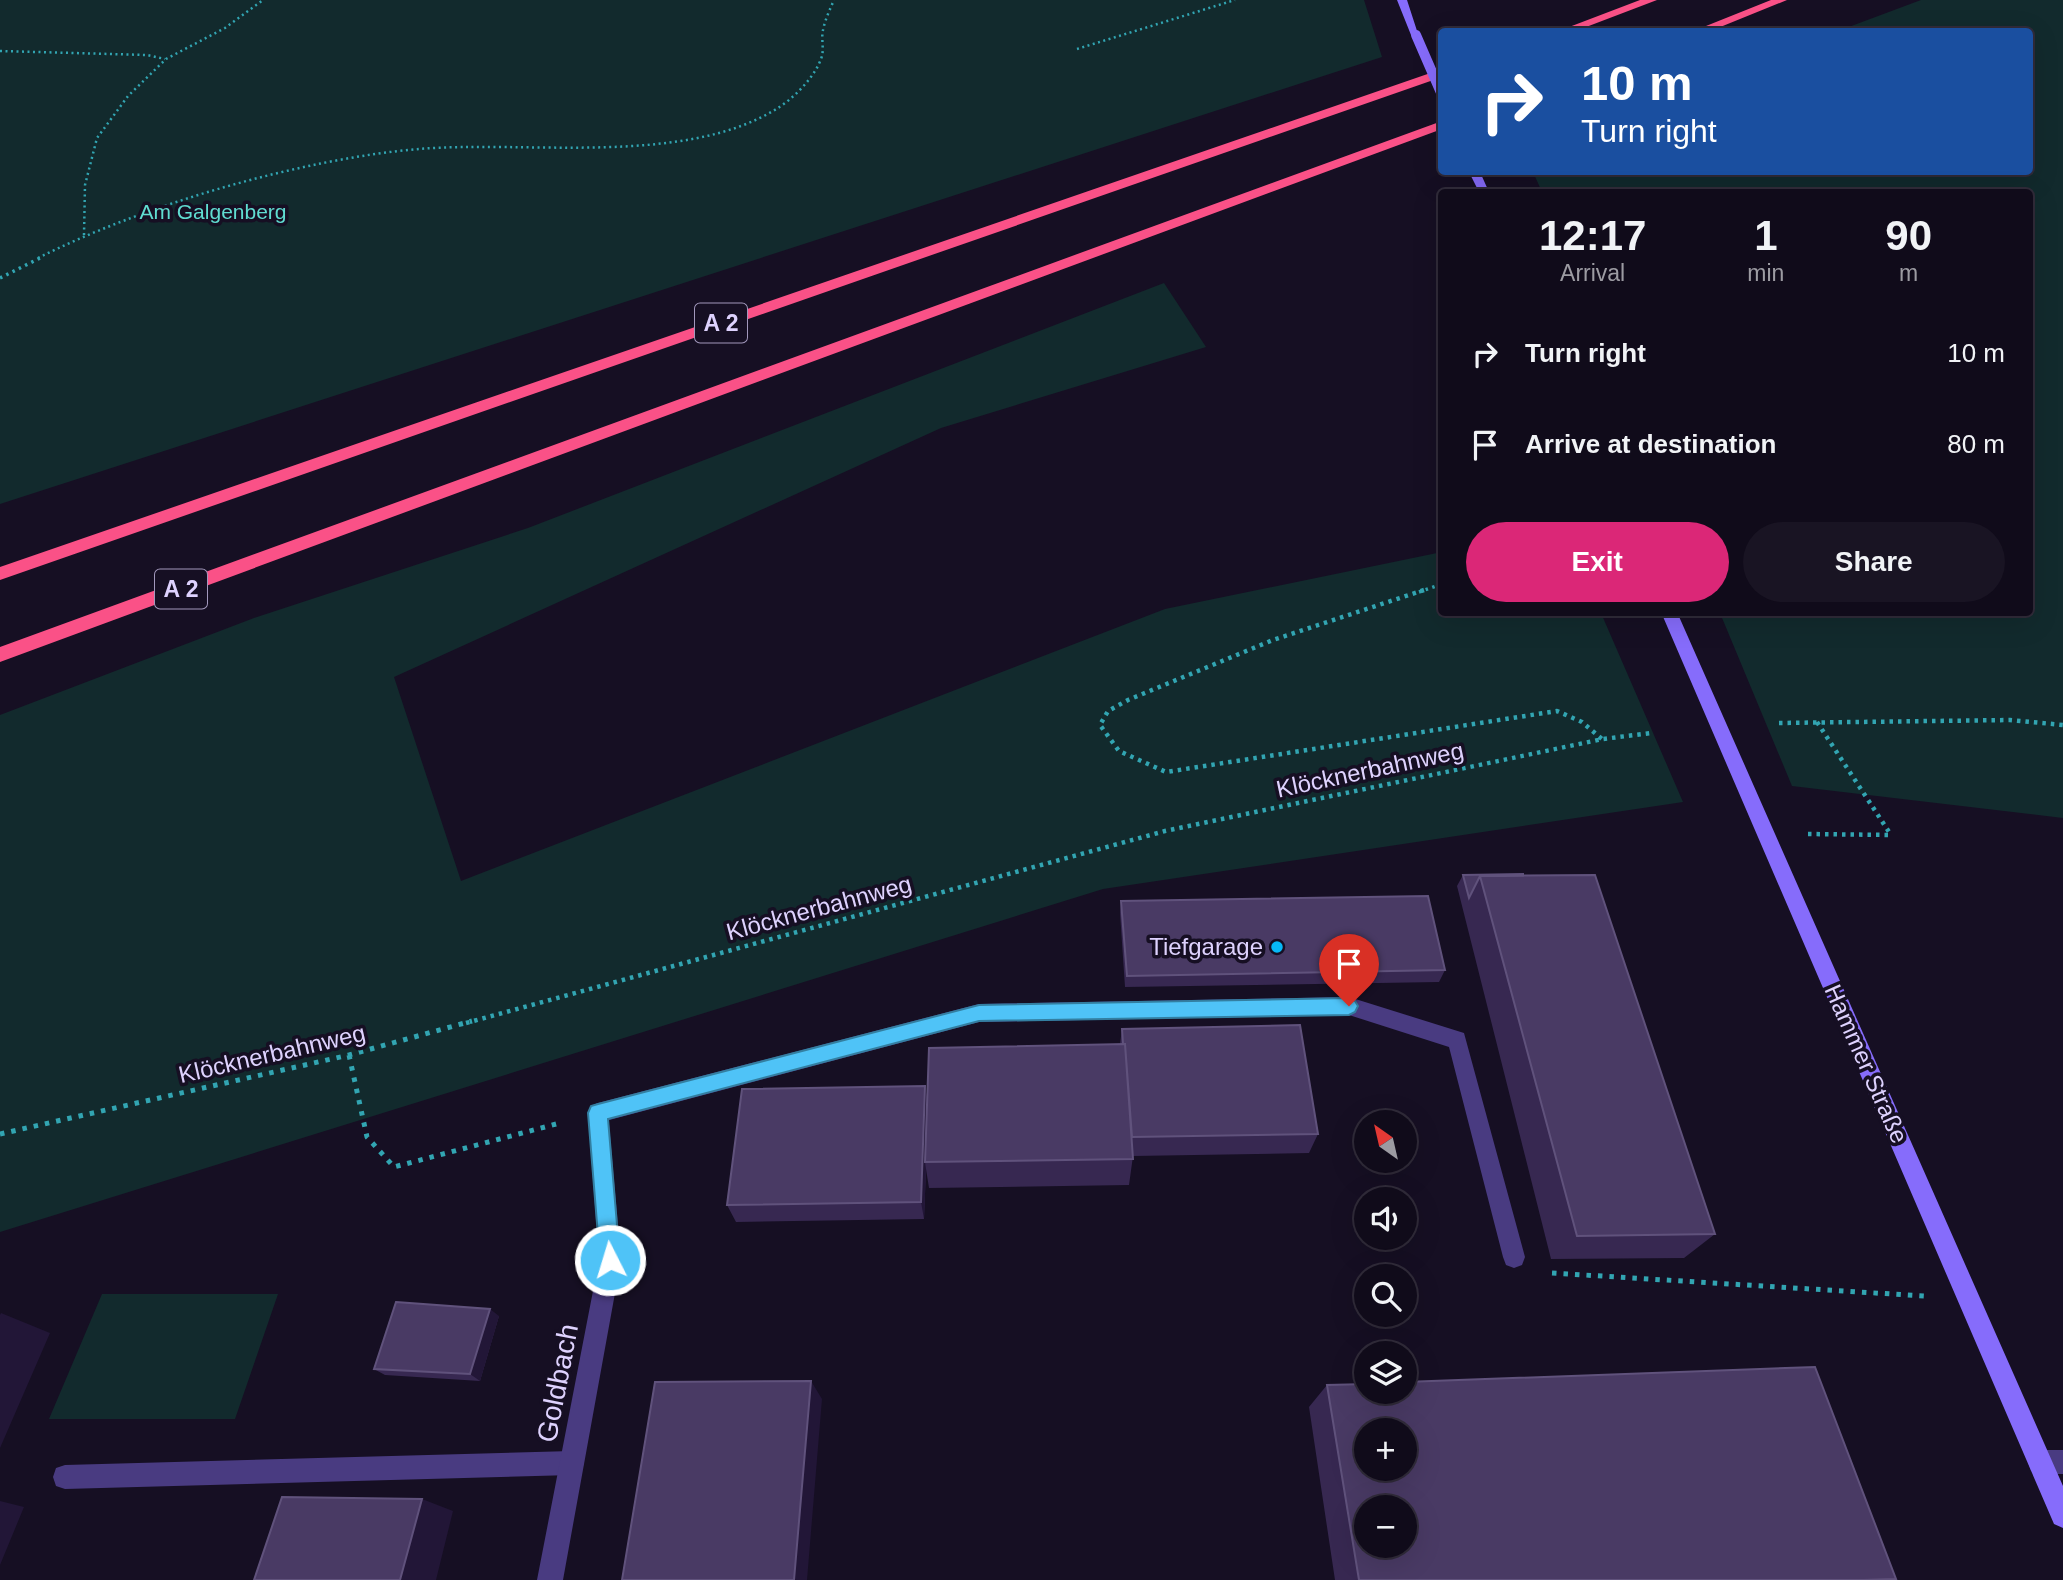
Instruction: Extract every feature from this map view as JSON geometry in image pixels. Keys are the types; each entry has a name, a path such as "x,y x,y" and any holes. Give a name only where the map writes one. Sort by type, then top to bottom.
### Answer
{"highway":[{"path":"1572,28 1651,0"},
{"path":"1707,28 1782,0"},
{"name":"A 2","path":"0,574 1438,74"},
{"name":"A 2","path":"0,655 1438,126"}],"main road":[{"path":"1402,0 1438,86"},
{"name":"Hammer Straße","path":"1671,616 1969,1299 2051,1462 2063,1515"}],"street":[{"path":"598,1113 979,1013 1349,1006 1457,1040 1514,1256"},
{"name":"Goldbach","path":"550,1580 610,1260 598,1113"},
{"path":"65,1477 236,1476 381,1467 572,1463"}],"path":[{"path":"83,235 85,185 97,138 128,96 166,59 225,28 263,0"},
{"path":"0,278 83,235 204,195 312,165 390,153 502,145 579,148 703,139 776,109 799,92 822,57 824,29 834,0"},
{"path":"1077,49 1234,0"},
{"path":"0,51 147,55 166,59"},
{"path":"1438,585 1273,639 1128,700 1108,711 1100,725 1107,742 1122,756 1166,772 1557,711 1582,722 1603,739"},
{"path":"1779,723 2010,720 2063,725"},
{"path":"1817,722 1891,835 1822,834"},
{"name":"Klöcknerbahnweg","path":"0,1134 349,1055 1165,831 1603,739 1651,733"},
{"path":"349,1055 368,1137 394,1167 598,1113"},
{"path":"1514,1256 1534,1272 1705,1280 1969,1299"}],"green space":[{"name":"Am Galgenberg","path":"0,0 1364,0 1382,57 0,504"},
{"path":"1921,0 2063,0 2063,818 1792,786 1721,616 2033,616 2033,189 1541,189 1534,175 2033,175 2033,28 1846,28"},
{"path":"1164,283 1206,347 941,428 394,677 461,881 1165,609 1438,553 1438,616 1602,616 1683,802 1103,889 0,1232 0,715 254,618 528,528"},
{"path":"102,1294 278,1294 235,1419 49,1419"}],"building":[{"path":"1523,874 1480,876 1469,898 1463,875"},
{"path":"1595,875 1715,1234 1577,1236 1480,876"},
{"name":"Tiefgarage","path":"1428,896 1445,970 1127,976 1121,901"},
{"path":"1300,1025 1318,1134 1132,1137 1122,1029"},
{"path":"1125,1044 1133,1159 925,1162 929,1048"},
{"path":"925,1086 921,1202 727,1205 742,1089"},
{"path":"396,1302 490,1309 470,1374 374,1369"},
{"path":"1815,1367 1896,1579 1359,1580 1355,1558 1417,1558 1417,1495 1354,1495 1354,1550 1327,1385 1354,1384 1354,1404 1417,1404 1417,1382"},
{"path":"811,1381 794,1580 622,1580 655,1382"},
{"path":"282,1497 422,1499 400,1580 254,1580"}],"place":[{"name":"Tiefgarage","path":"1277,947"}],"route":[{"path":"610,1260 598,1113 979,1013 1349,1006"}]}
